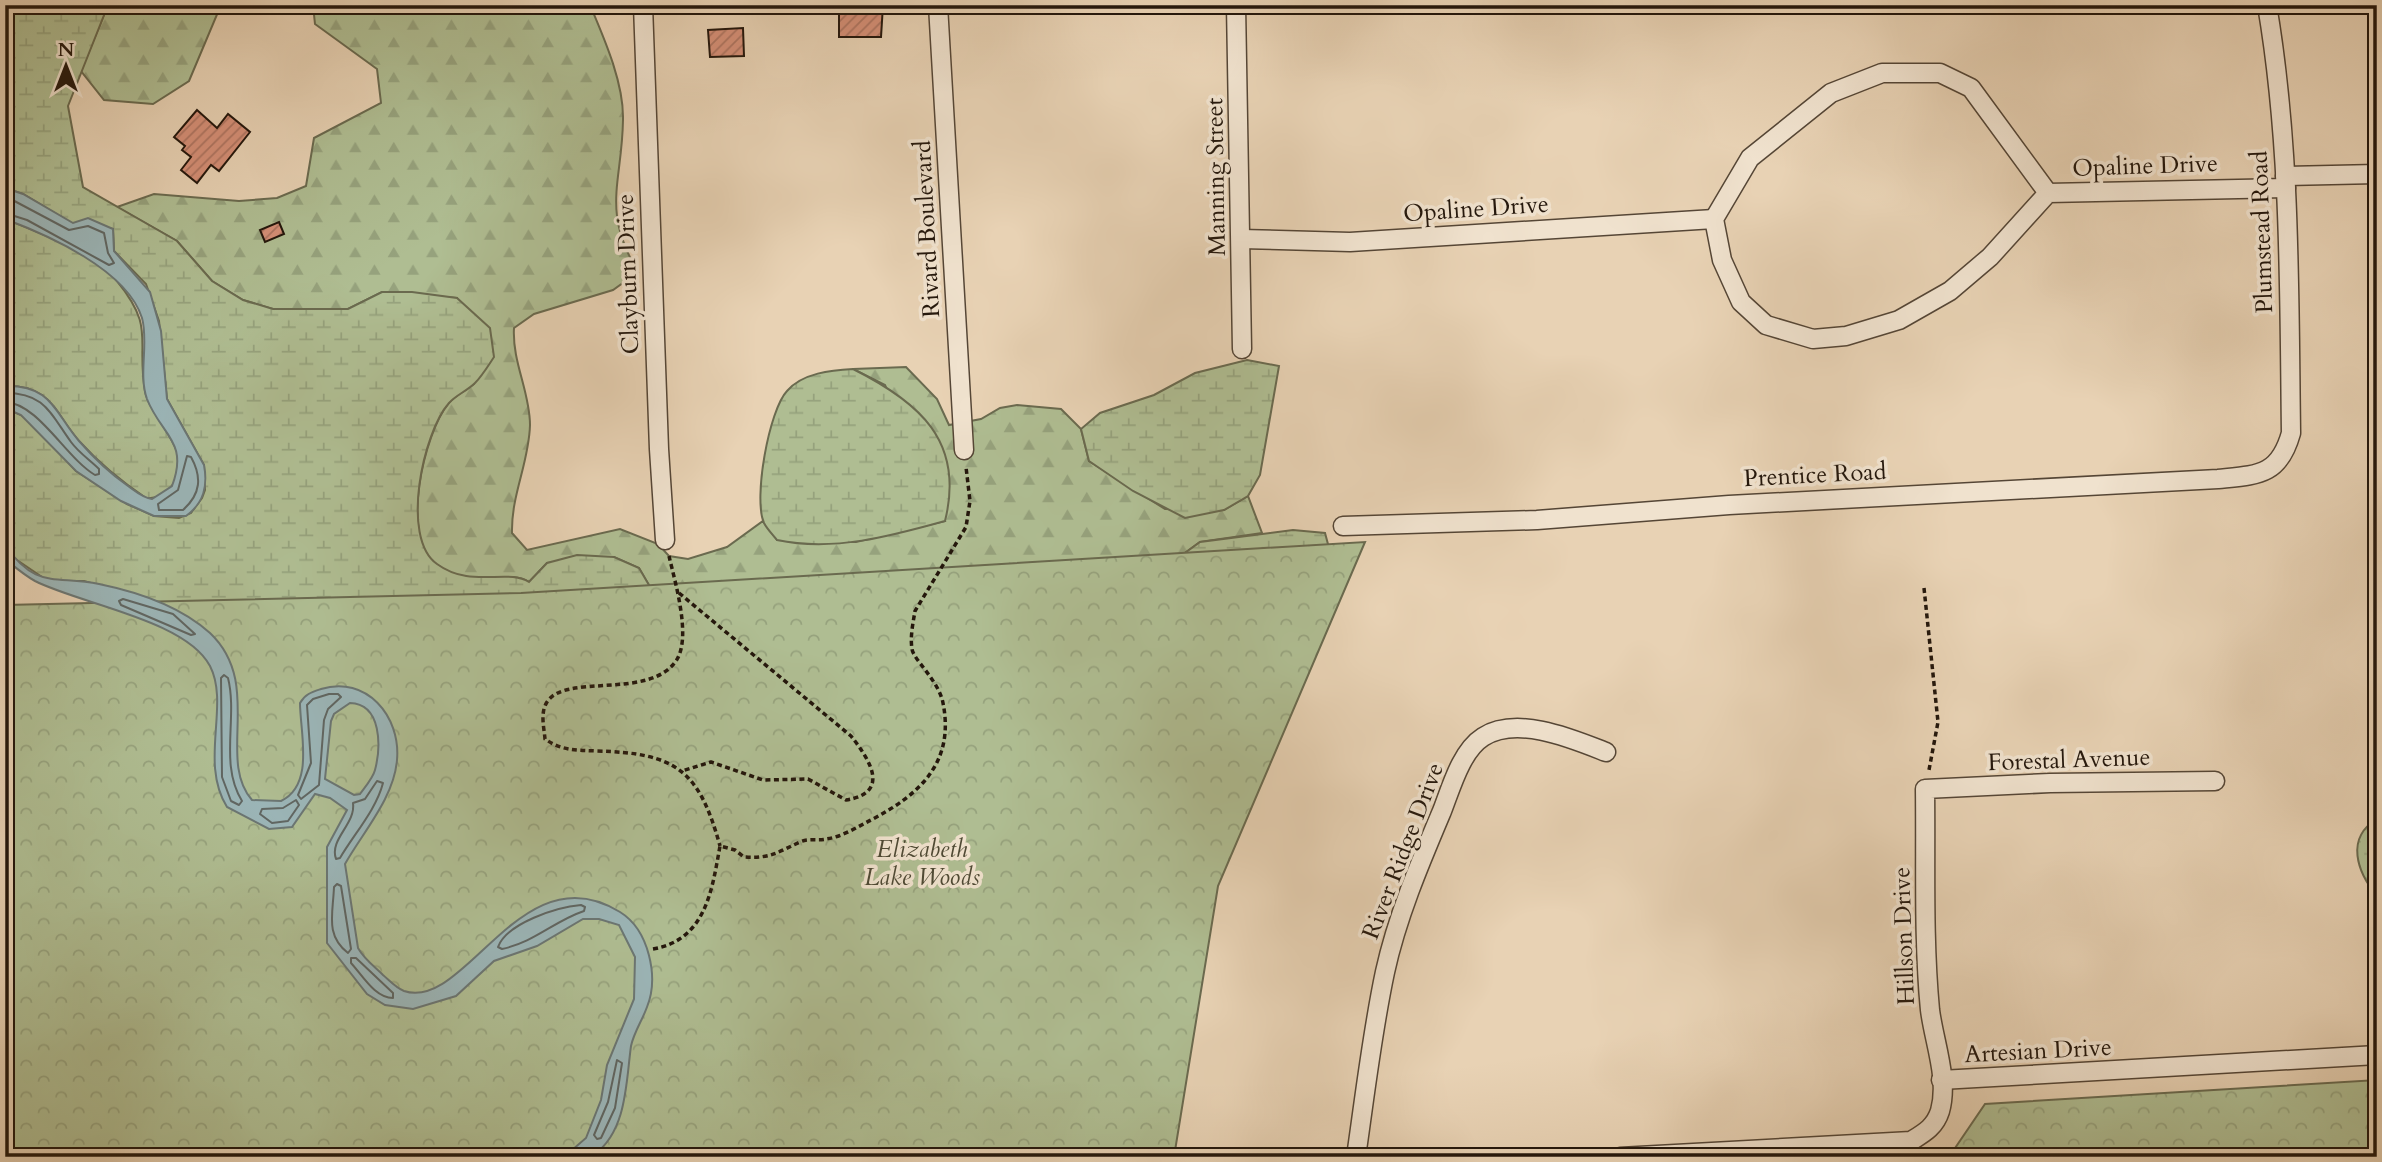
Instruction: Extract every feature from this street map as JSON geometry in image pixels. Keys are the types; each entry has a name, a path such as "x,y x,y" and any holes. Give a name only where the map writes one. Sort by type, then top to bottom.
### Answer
{"street":[{"name":"Clayburn Drive","path":"643,5 659,449 666,540"},
{"name":"Rivard Boulevard","path":"938,5 964,450"},
{"name":"Manning Street","path":"1236,5 1242,349"},
{"name":"Plumstead Road","path":"2267,5 2277,65 2286,182 2291,433 2284,457"},
{"name":"Opaline Drive","path":"2048,193 1970,88 1940,73 1882,73 1832,93 1750,158 1714,219 1722,260 1741,302 1766,325 1813,340 1846,336 1899,320 1950,291 1990,257 2048,193 2286,182 2377,174"},
{"name":"Opaline Drive","path":"1241,239 1350,242 1714,219"},
{"name":"Prentice Road","path":"1343,526 1514,522 1729,505 2218,479 2250,475 2269,469 2284,457"},
{"name":"River Ridge Drive","path":"1356,1157 1385,970 1411,886 1465,757 1482,737 1501,731 1535,730 1562,734 1606,752"},
{"name":"Forestal Avenue","path":"1924,789 2050,783 2215,781"},
{"name":"Hillson Drive","path":"1924,789 1928,968 1941,1080"},
{"name":"Artesian Drive","path":"1620,1157 1771,1153 1911,1141 1933,1127 1940,1110 1941,1080 2377,1055"}],"path":[{"path":"720,846 736,850 744,857 781,854 799,842 827,839 849,831 894,808 930,779 942,751 943,703 937,684 912,651 912,627 915,611 967,527 970,501 964,450"},
{"path":"653,949 676,941 698,923 707,909 720,846 707,804 682,771 655,756 637,752 558,748 545,739 543,721 548,700 559,691 641,682 662,674 677,660 682,631 666,540"},
{"path":"1924,588 1938,722 1924,789"},
{"path":"677,592 851,736 867,755 873,777 871,790 864,797 846,800 808,779 763,780 712,762 682,771"}],"green space":[{"path":"5,5 108,5 68,106 83,187 177,241 212,281 243,300 273,309 348,309 382,292 412,292 457,298 490,328 494,357 478,380 452,400 440,417 431,437 419,485 420,532 426,551 437,564 450,571 475,577 520,578 529,582 547,563 577,555 614,557 639,568 660,604 1167,566 1200,542 1293,530 1325,533 1333,563 592,1157 176,607 84,581 48,581 14,558 5,545 5,408 21,415 36,427 76,471 127,504 154,516 179,518 191,513 205,490 204,465 167,399 159,321 146,284 114,251 113,229 73,224 23,194 5,188"},
{"path":"108,5 221,5 189,81 153,104 104,100 81,71"},
{"path":"313,5 590,5 601,32 617,76 622,106 617,214 620,231 638,272 613,290 534,314 514,328 514,341 530,425 527,453 514,505 512,533 527,550 620,529 658,544 669,556 688,559 727,547 763,521 777,540 856,542 945,521 885,385 853,369 906,367 937,399 949,425 981,419 1000,408 1017,405 1061,409 1081,429 1089,461 1165,509 1224,510 1248,496 1262,533 1200,542 1167,566 660,604 639,568 614,557 547,563 529,582 515,577 466,578 444,569 426,552 419,533 417,511 424,461 439,418 451,401 474,384 457,298 382,292 348,309 273,309 243,300 212,281 177,241 117,207 154,194 239,201 277,198 306,186 314,138 381,103 377,69 315,24"},
{"path":"5,219 49,237 95,262 117,281 137,311 141,323 145,391 177,451 180,464 178,476 162,494 146,498 111,472 79,441 42,395 21,387 5,386"},
{"path":"1247,360 1279,366 1260,475 1248,496 1224,510 1185,518 1133,491 1089,461 1081,429 1100,413 1154,395 1195,373"},
{"path":"853,369 898,395 931,427 942,446 948,468 949,493 945,521 862,541 819,544 777,540 764,523 760,495 769,435 780,401 793,385 809,376"},
{"name":"Elizabeth Lake Woods","path":"1365,542 1218,886 1174,1157 5,1157 5,605 521,593"},
{"path":"2377,819 2377,896 2364,877 2358,845 2367,827"},
{"path":"2377,1080 2377,1157 1949,1157 1985,1104"}],"water":[{"path":"5,188 23,194 73,223 88,218 113,229 114,251 150,292 161,331 167,399 204,465 205,480 201,500 186,516 154,516 121,501 76,471 21,415 5,408 5,386 33,390 50,402 96,459 136,492 152,499 172,486 176,471 175,448 153,411 144,389 144,328 134,301 120,285 84,256 42,234 5,219"},
{"path":"5,545 16,559 37,575 129,591 172,608 210,633 226,653 234,675 238,697 238,764 242,783 252,800 281,801 292,793 298,783 303,757 300,703 306,695 337,686 352,688 377,703 393,728 397,744 395,774 377,814 345,864 358,948 370,963 401,990 427,991 450,979 524,915 553,901 585,898 620,912 630,920 638,930 649,955 652,982 647,1007 631,1046 623,1105 606,1144 588,1157 564,1157 586,1138 601,1100 607,1065 634,999 635,957 619,925 599,919 583,919 537,946 494,961 456,996 413,1009 385,1005 367,994 327,943 327,847 347,810 330,798 315,794 292,827 269,829 227,807 219,790 215,771 215,681 210,666 197,650 156,625 35,581 5,559","holes":["350,703 361,705 374,719 378,750 373,776 360,794 354,795 325,779 334,714"]}],"building":[{"path":"839,5 883,5 881,37 839,37"},
{"path":"743,28 744,56 710,57 708,30"},
{"path":"197,110 217,128 228,114 250,132 219,171 211,165 197,183 181,170 191,157 182,150 185,146 174,137"},
{"path":"279,222 284,234 265,242 260,230"}]}
